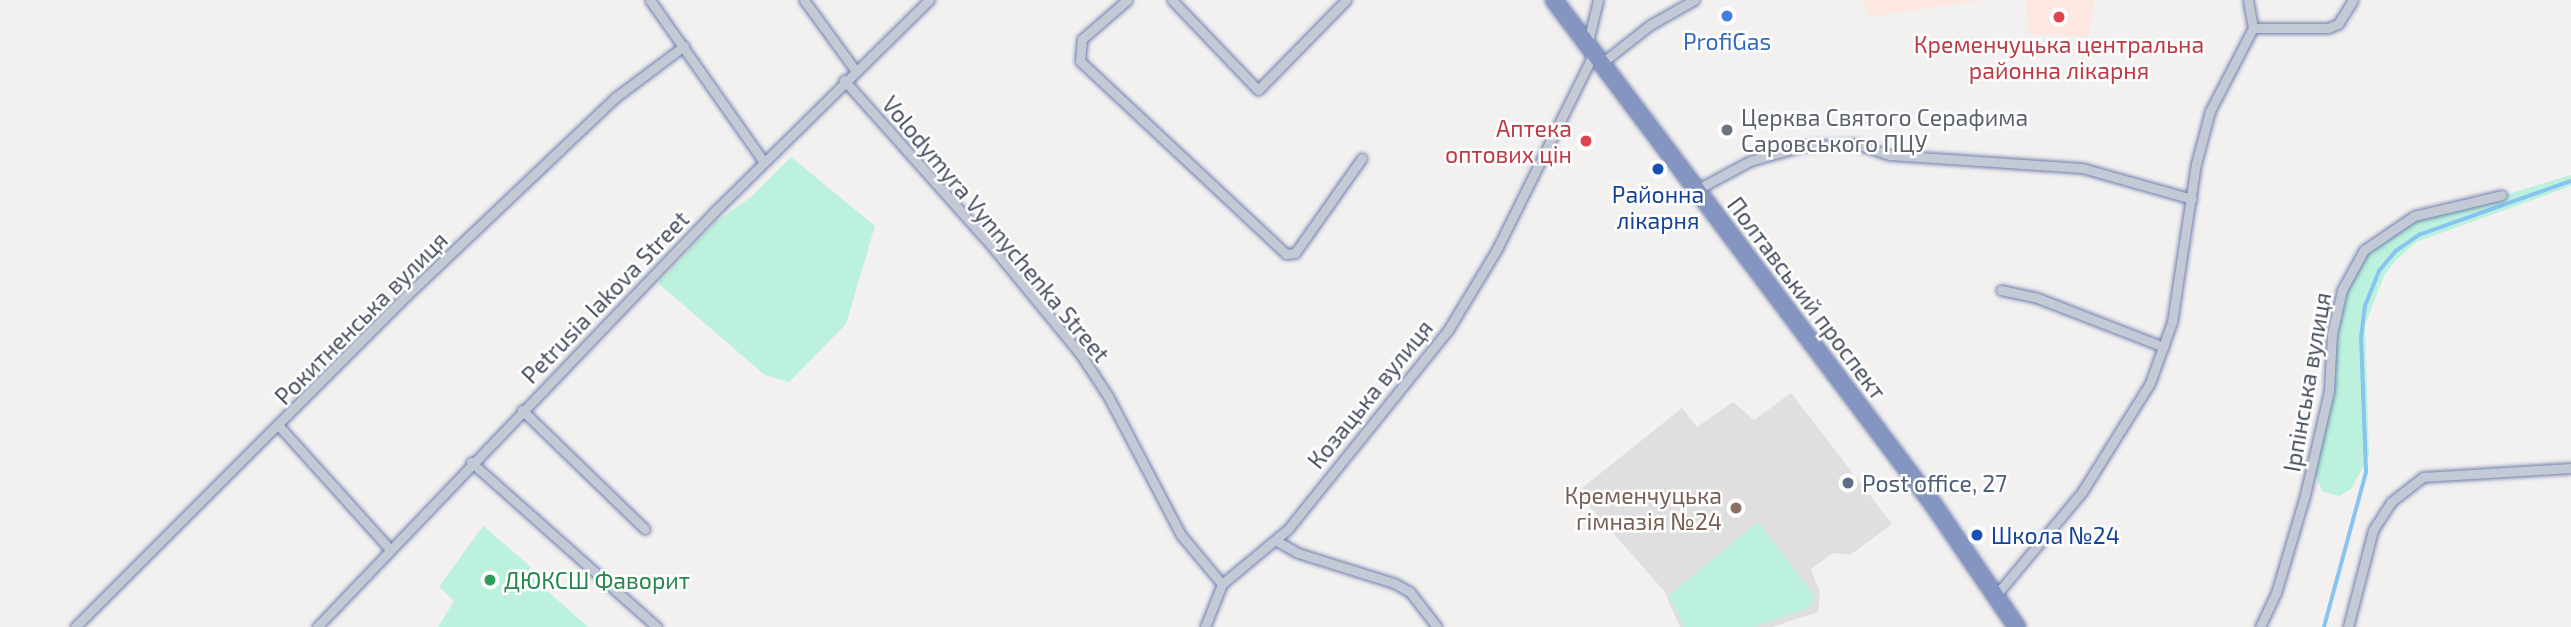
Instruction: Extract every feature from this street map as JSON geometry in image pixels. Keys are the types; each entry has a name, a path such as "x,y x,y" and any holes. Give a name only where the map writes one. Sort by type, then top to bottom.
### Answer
{"highway":[{"name":"Полтавський проспект","path":"1554,0 1698,189 1997,594 2017,627"}],"street":[{"path":"650,0 764,162"},
{"path":"804,0 855,70"},
{"name":"Petrusia Iakova Street","path":"317,627 471,462 844,80 929,0"},
{"path":"1127,0 1082,39 1080,61 1286,254 1295,253 1362,158"},
{"path":"1172,0 1258,90 1346,0"},
{"path":"1598,0 1595,52 1694,0"},
{"path":"1997,594 2081,492 2150,383 2164,347 2210,111 2253,28 2248,0"},
{"path":"2253,28 2328,28 2339,24 2353,0"},
{"name":"Рокитненська вулиця","path":"75,627 279,426 405,297 616,97 684,46"},
{"name":"Козацька вулиця","path":"1222,584 1277,541 1420,370 1462,309 1595,52"},
{"name":"Volodymyra Vynnychenka Street","path":"844,80 985,238 1081,355 1108,396 1181,535 1222,584"},
{"path":"1698,189 1763,157 1803,146 1856,144 1890,155 2081,168 2192,199"},
{"name":"Ірпінська вулиця","path":"2260,627 2276,593 2308,482 2329,391 2332,334 2342,290 2364,250 2414,216 2502,195"},
{"path":"2001,290 2035,297 2164,347"},
{"path":"522,410 645,529"},
{"path":"279,426 389,548"},
{"path":"471,462 657,627"},
{"path":"2348,627 2373,530 2391,502 2423,477 2571,468"},
{"path":"1277,541 1298,553 1394,583 1410,592 1437,627"},
{"path":"1205,627 1222,584"}],"shaded area":[{"name":"Кременчуцька центральна районна лікарня","path":"1862,0 1982,0 1870,17"},
{"name":"Кременчуцька центральна районна лікарня","path":"2026,0 2094,0 2089,37 2028,34"},
{"name":"Кременчуцька гімназія №24","path":"1791,393 1892,524 1850,555 1833,553 1811,569 1820,593 1818,612 1772,627 1680,627 1664,591 1577,492 1682,408 1697,427 1733,402 1754,420"}],"green space":[{"path":"791,157 875,226 846,324 789,382 765,375 658,283 716,222 752,196"},
{"path":"2571,175 2571,186 2416,242 2395,261 2384,276 2365,325 2369,456 2351,489 2339,496 2322,491 2314,471 2333,391 2335,348 2346,293 2368,252 2386,236 2420,220"},
{"path":"1758,522 1816,597 1809,608 1753,627 1684,627 1669,595"},
{"name":"ДЮКСШ Фаворит","path":"483,526 531,567 527,573 588,627 438,627 454,601 439,587"}],"waterway":[{"path":"2324,627 2366,472 2361,338 2365,306 2379,271 2396,251 2419,235 2571,181"}],"place":[{"name":"ProfiGas","path":"1727,16"},
{"name":"Кременчуцька центральна районна лікарня","path":"2059,17"},
{"name":"Церква Святого Серафима Саровського ПЦУ","path":"1727,130"},
{"name":"Аптека оптових цін","path":"1586,141"},
{"name":"Районна лікарня","path":"1658,169"},
{"name":"Post office, 27","path":"1848,483"},
{"name":"Кременчуцька гімназія №24","path":"1736,508"},
{"name":"Школа №24","path":"1977,535"},
{"name":"ДЮКСШ Фаворит","path":"490,580"}]}
